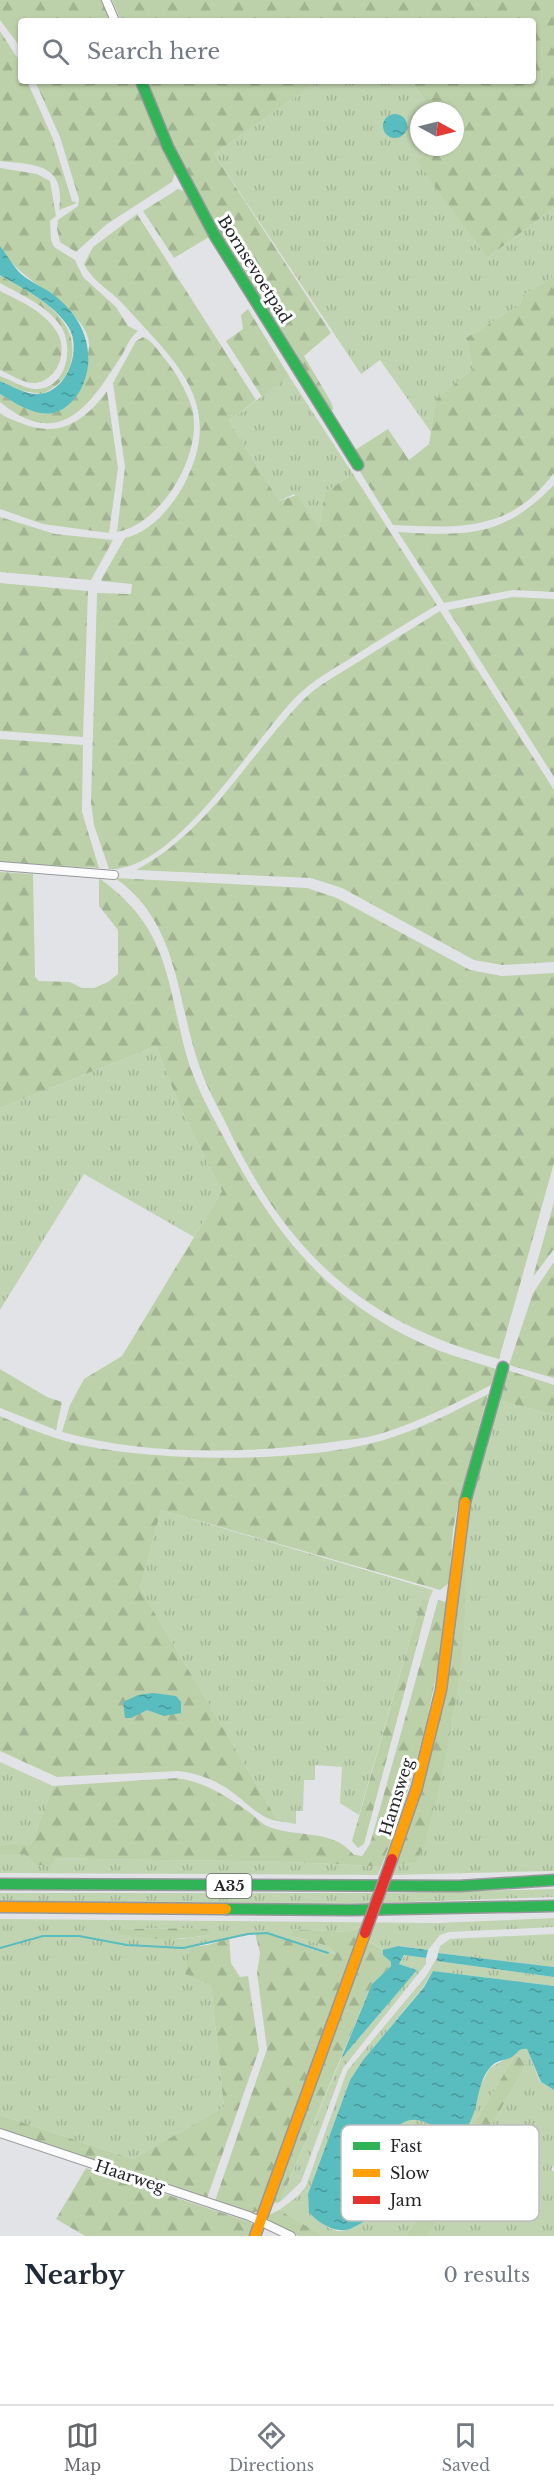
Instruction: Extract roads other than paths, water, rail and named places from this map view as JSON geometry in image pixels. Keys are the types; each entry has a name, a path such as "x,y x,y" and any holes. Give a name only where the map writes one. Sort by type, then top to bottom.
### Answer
{"main road":[{"name":"Bornsevoetpad","path":"142,84 168,147 216,236 358,465"},
{"name":"Hamsweg","path":"255,2236 417,1786 441,1690 463,1511 503,1367"},
{"name":"A35","path":"0,1884 459,1886 554,1880"},
{"name":"A35","path":"0,1907 363,1910 554,1906"}],"street":[{"path":"106,0 115,18"},
{"path":"0,866 114,874"},
{"name":"Haarweg","path":"0,2133 260,2221 291,2236"}],"water":[{"path":"395,114 403,118 407,126 403,134 395,138 387,134 383,126 387,118"},
{"path":"0,246 19,272 50,292 67,307 80,324 84,334 88,355 86,377 75,398 59,411 42,413 33,411 0,394 0,381 19,390 39,394 57,386 69,368 74,347 69,328 56,312 0,275"},
{"path":"153,1693 176,1696 181,1702 181,1713 164,1716 147,1710 131,1718 125,1718 123,1702 138,1695"},
{"path":"398,1946 428,1950 426,1958 404,1955 399,1964 417,1970 341,2059 372,1984 391,1966 391,1962 383,1955 383,1950"},
{"path":"438,1953 554,1967 554,1977 437,1961"},
{"path":"433,1971 554,1986 554,2090 541,2082 527,2049 524,2049 512,2057 495,2063 488,2070 483,2078 468,2125 431,2125 419,2120 410,2120 400,2125 341,2125 341,2221 364,2221 350,2229 333,2229 317,2220 309,2212 308,2194 350,2080 363,2060 424,1987"}],"waterway":[{"path":"0,1948 43,1936 79,1936 127,1945 183,1948 248,1934 267,1933 328,1953"}]}
